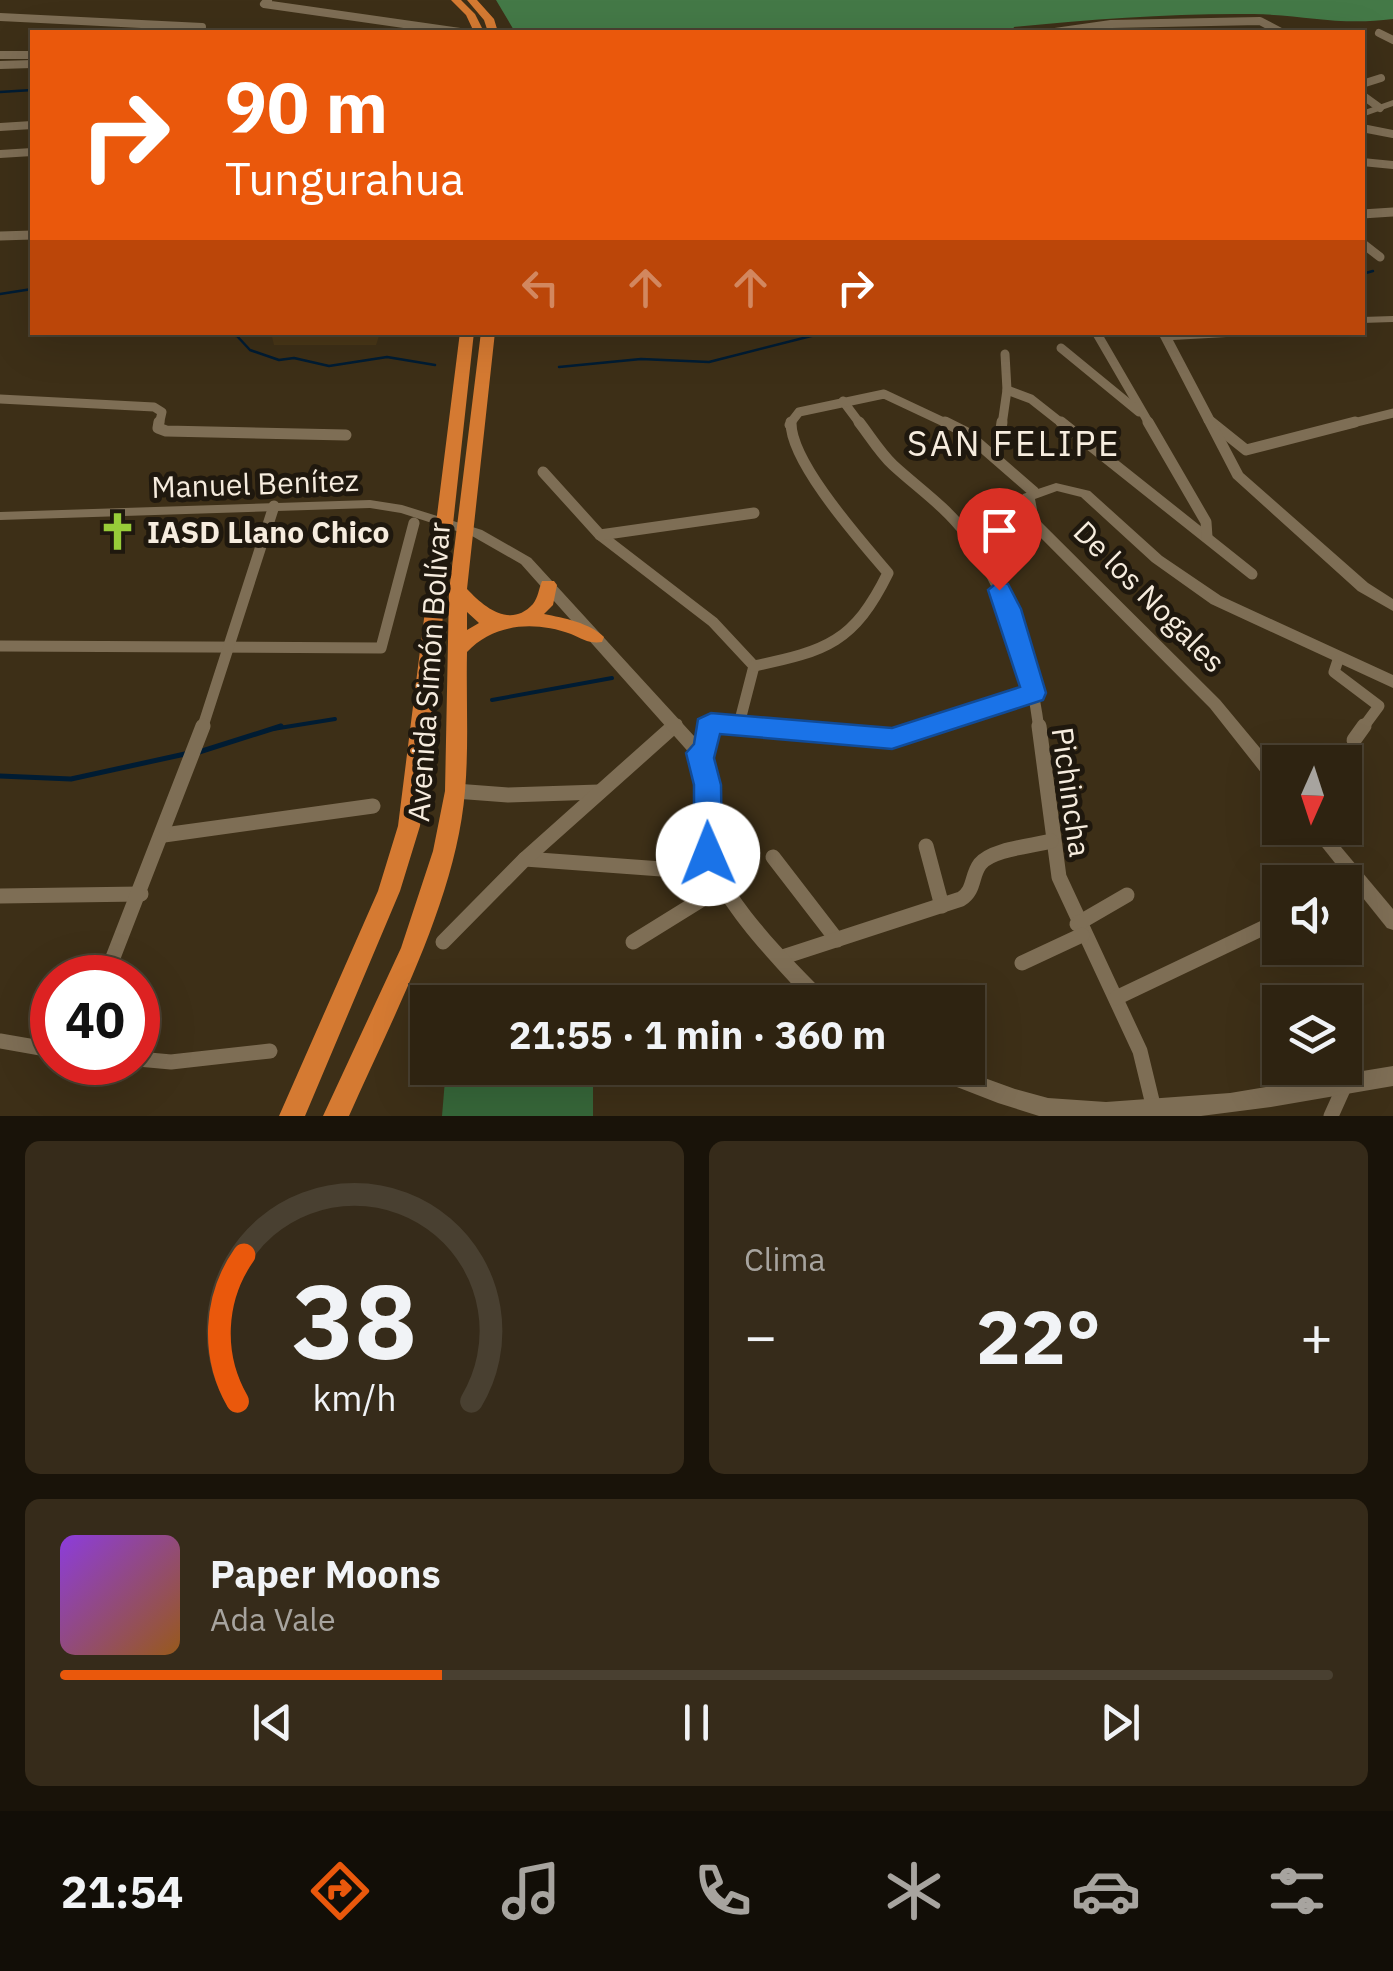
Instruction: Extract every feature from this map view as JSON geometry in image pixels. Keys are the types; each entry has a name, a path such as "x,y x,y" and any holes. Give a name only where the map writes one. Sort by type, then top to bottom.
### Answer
{"highway":[{"path":"456,0 470,14 478,30"},
{"path":"472,0 489,19 492,30"},
{"name":"Avenida Simón Bolívar","path":"292,1116 389,891 409,826 450,553 449,493 467,335"},
{"name":"Avenida Simón Bolívar","path":"336,1116 412,949 435,886 455,791 458,591 450,553 470,505 488,335"},
{"path":"456,651 475,632 514,621 544,605 548,585"},
{"path":"458,591 483,616 562,624 594,637"}],"street":[{"path":"268,0 264,4 450,30"},
{"path":"0,16 202,27"},
{"path":"1206,24 1276,30"},
{"path":"1206,24 1214,30"},
{"path":"1070,30 1101,26 1262,24 1276,30"},
{"path":"416,30 424,25"},
{"path":"1101,26 1106,30"},
{"path":"1379,32 1393,40"},
{"path":"0,60 30,60"},
{"path":"1365,83 1382,78"},
{"path":"1365,98 1380,108"},
{"path":"1365,113 1393,103"},
{"path":"0,127 30,125"},
{"path":"1365,129 1393,134"},
{"path":"0,154 30,152"},
{"path":"1365,162 1393,165"},
{"path":"1365,211 1393,212"},
{"path":"0,236 30,235"},
{"path":"1365,245 1380,257"},
{"path":"1365,320 1393,319"},
{"path":"1098,335 1206,522 1207,537"},
{"path":"1166,335 1238,475 1363,586 1393,606"},
{"path":"1062,348 1145,417"},
{"path":"997,458 1007,390 1005,354"},
{"path":"1007,390 1031,399 1252,574"},
{"path":"754,666 813,654 845,641 887,576 886,567 860,542 801,456 790,430 790,419 798,412 888,395 956,427 1034,492"},
{"path":"0,399 154,407 162,412 158,428 166,431 346,434"},
{"name":"Pichincha","path":"843,401 890,463 931,496 966,534 1010,609 1034,693 1058,877 1140,1051 1154,1114"},
{"path":"1208,420 1246,450 1393,413"},
{"path":"542,472 600,535 713,622 754,666"},
{"name":"De los Nogales","path":"1262,762 1215,704 1033,522 1026,504 1034,492 1056,487 1085,494 1157,559 1200,590 1393,682"},
{"name":"Manuel Benítez","path":"0,516 348,503 402,509 491,539 526,561 548,585"},
{"path":"116,955 188,772 274,506"},
{"path":"600,535 754,513"},
{"path":"0,646 381,648 414,523"},
{"path":"548,585 700,753 708,785 706,846 721,879 805,985"},
{"path":"1339,657 1334,672 1379,706 1354,740"},
{"path":"739,724 754,666"},
{"path":"700,753 708,746 707,726 739,724 892,738 1034,693"},
{"path":"442,942 525,860 677,724"},
{"path":"455,791 508,795 599,792"},
{"path":"164,835 373,806"},
{"path":"780,958 970,894 978,866 987,858 1051,841"},
{"path":"926,846 942,906"},
{"path":"773,857 836,940"},
{"path":"525,860 721,879"},
{"path":"633,942 721,879"},
{"path":"0,896 142,894"},
{"path":"1362,894 1393,922"},
{"path":"1022,963 1080,930 1128,895"},
{"path":"1116,998 1262,929"},
{"path":"0,1041 30,1046"},
{"path":"160,1061 270,1051"},
{"path":"1362,1082 1393,1076"},
{"path":"980,1085 1060,1114 1154,1114 1255,1102 1345,1085"},
{"path":"1332,1116 1345,1085"}],"shaded area":[{"path":"256,335 379,335 376,345 274,345 272,337"}],"green space":[{"path":"496,0 1393,0 1393,19 1356,21 1224,14 1074,21 1013,30 514,30"},
{"path":"445,1085 593,1085 593,1116 442,1116"}],"waterway":[{"path":"0,92 30,90"},
{"path":"1365,273 1373,271"},
{"path":"0,294 30,289"},
{"path":"226,335 237,336 250,350 279,360 294,358 329,366 387,357 435,365"},
{"path":"559,367 641,359 709,362 815,335"},
{"path":"492,700 612,678"},
{"path":"273,729 335,719"},
{"path":"199,752 281,726"},
{"path":"0,776 71,779 185,754"}],"place":[{"name":"IASD Llano Chico","path":"117,531"}],"district":[{"name":"SAN FELIPE","path":"1014,443"}],"route":[{"path":"708,854 708,785 700,753 708,746 707,726 711,724 876,740 908,736 1034,693 1010,609 999,590"}]}
